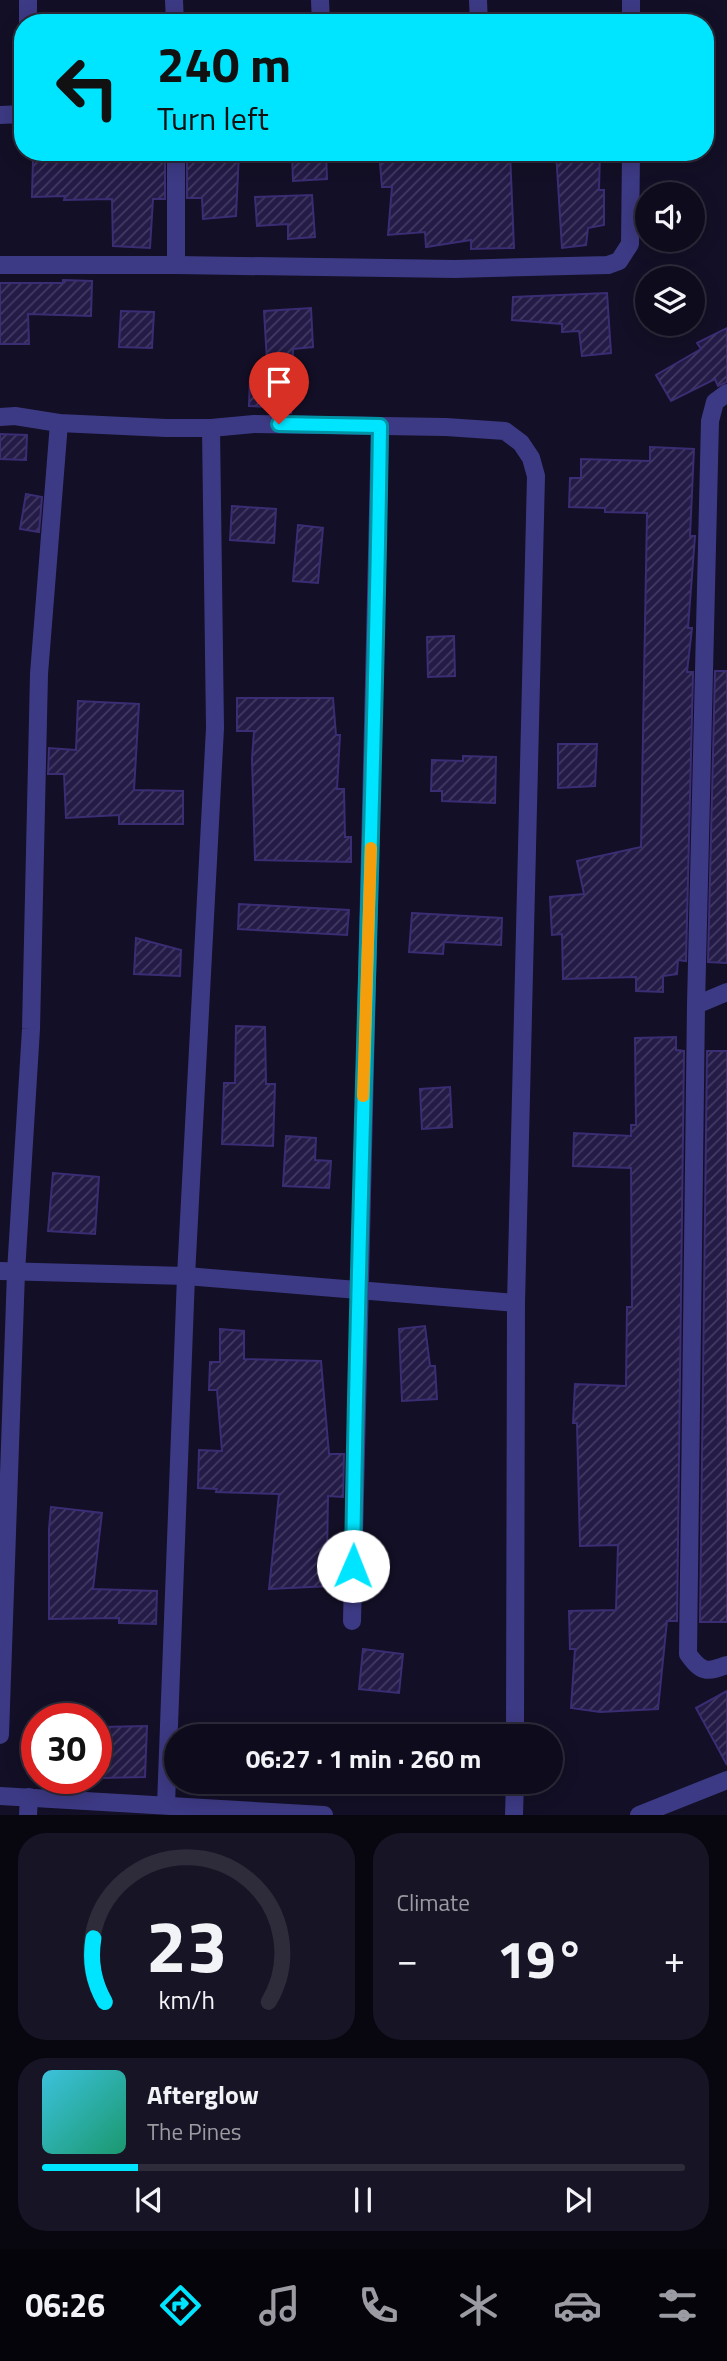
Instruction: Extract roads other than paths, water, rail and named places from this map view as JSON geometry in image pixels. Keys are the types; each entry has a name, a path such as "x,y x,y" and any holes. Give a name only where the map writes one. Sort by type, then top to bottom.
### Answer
{"street":[{"path":"176,161 176,265"},
{"path":"0,265 455,270 608,265 619,261 630,244 631,161"},
{"path":"727,393 715,402 710,421 696,1004 688,1654 697,1666 711,1671 727,1665"},
{"path":"0,417 15,416 59,423 211,428 254,424 505,431 521,443 531,458 536,477 516,1303 515,1724"},
{"path":"0,1735 8,1271 31,1029 39,674 59,423"},
{"path":"352,1621 380,426"},
{"path":"166,1805 186,1276 215,728 211,428"},
{"path":"696,1004 727,992"},
{"path":"8,1271 186,1276 516,1303"},
{"path":"639,1815 727,1780"},
{"path":"514,1815 515,1794"},
{"path":"0,1796 29,1806 166,1805 324,1815"}]}
